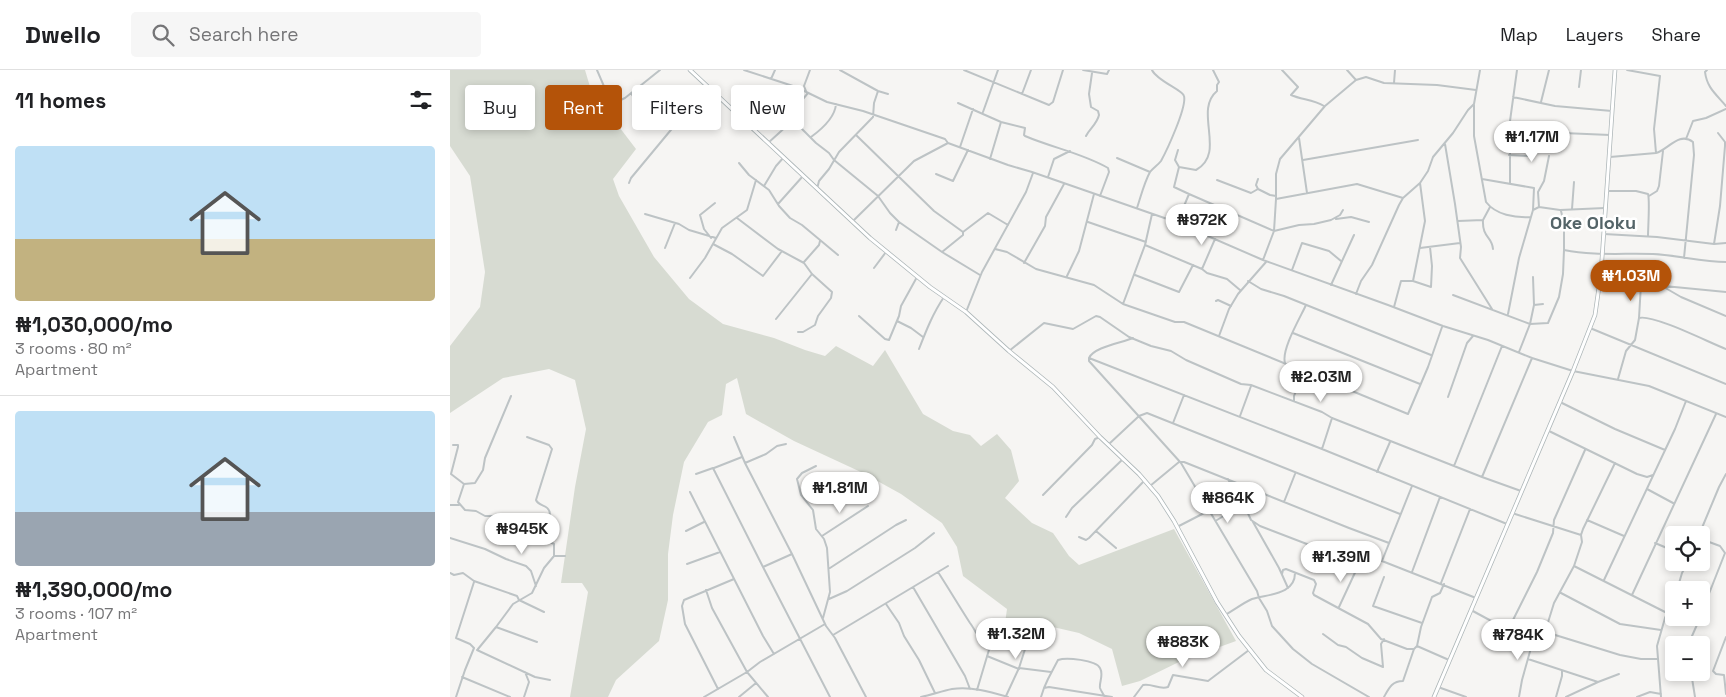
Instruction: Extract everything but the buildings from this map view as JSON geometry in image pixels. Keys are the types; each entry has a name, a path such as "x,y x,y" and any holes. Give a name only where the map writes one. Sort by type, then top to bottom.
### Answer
{"street":[{"path":"597,70 610,98 614,102 618,102 631,93 660,70"},
{"path":"690,70 706,85"},
{"path":"744,70 787,85"},
{"path":"770,80 775,70"},
{"path":"807,92 804,86 810,70"},
{"path":"840,70 878,91 888,94"},
{"path":"964,70 1050,105 1053,102 1063,70"},
{"path":"983,113 998,70"},
{"path":"1022,94 1031,70"},
{"path":"1082,70 1107,74 1109,70"},
{"path":"1137,208 1150,172 1161,160 1179,122 1184,96 1182,92 1152,73 1152,70"},
{"path":"1179,167 1198,169 1206,159 1209,151 1210,133 1207,108 1217,91 1219,82 1213,70"},
{"path":"1282,70 1298,87 1291,95 1307,101 1316,101 1324,106"},
{"path":"1347,70 1356,80"},
{"path":"1394,83 1395,70"},
{"path":"1480,70 1474,104 1474,136 1484,197 1490,207 1505,214 1531,217"},
{"path":"1510,184 1510,121 1517,70"},
{"path":"1541,103 1549,70"},
{"path":"1579,87 1581,70"},
{"path":"1434,697 1573,371 1596,309 1604,234 1615,70"},
{"path":"1627,70 1660,76 1654,129 1656,153"},
{"path":"1707,70 1705,72 1712,92 1726,106"},
{"path":"1086,136 1099,115 1091,107 1089,98 1092,73"},
{"path":"773,77 774,81"},
{"path":"1263,260 1274,231 1276,174 1282,156 1324,106 1356,80 1366,77 1380,82 1437,85 1476,90"},
{"path":"804,91 827,102 874,115 945,139 948,143"},
{"path":"816,189 819,181 839,152 874,115 874,103 878,91"},
{"path":"804,96 807,92"},
{"path":"1513,98 1569,107 1612,111"},
{"path":"721,100 886,252 966,312 1053,387 1100,437 1145,480 1177,526 1225,615 1249,650 1266,670 1302,697"},
{"path":"958,103 1001,122 1025,128 1024,136 1040,143 1054,145 1095,160 1109,169 1110,172 1100,196"},
{"path":"811,137 827,123 835,112 836,104"},
{"path":"1356,294 1372,265 1403,198 1420,183 1428,171 1433,157 1445,144 1474,104"},
{"path":"960,147 973,109"},
{"path":"1686,139 1693,121 1726,110"},
{"path":"990,159 1001,122"},
{"path":"629,183 631,178 671,130"},
{"path":"768,143 782,130"},
{"path":"804,130 834,160 878,196 899,222 942,252 980,275"},
{"path":"1540,132 1610,135"},
{"path":"1714,244 1720,206 1725,146 1725,142 1718,133"},
{"path":"856,135 934,211 963,232"},
{"path":"1298,138 1307,193"},
{"path":"944,144 945,139"},
{"path":"1303,160 1418,140"},
{"path":"1609,157 1656,153 1663,151 1675,141 1691,140 1694,146 1684,258"},
{"path":"852,222 917,159 948,143 1137,208 1177,223 1266,262 1532,358 1573,371 1649,386 1726,417"},
{"path":"1509,155 1528,156 1534,150 1537,143"},
{"path":"1445,144 1460,243 1460,258 1492,308"},
{"path":"936,174 952,181 968,150"},
{"path":"1178,150 1175,160 1179,167 1174,187 1274,231 1351,216 1369,222"},
{"path":"1048,178 1054,159 1070,151"},
{"path":"1649,196 1659,186 1663,151"},
{"path":"1539,207 1538,192 1544,181 1549,156"},
{"path":"764,186 784,157"},
{"path":"1117,158 1150,172"},
{"path":"739,163 764,186 790,218 802,225 838,255"},
{"path":"966,312 980,275 1026,192 1034,172"},
{"path":"778,204 803,176"},
{"path":"1258,179 1256,185 1258,188 1276,198 1357,184 1403,198"},
{"path":"1482,179 1534,188 1534,210 1519,258 1508,314"},
{"path":"690,278 705,258 722,228 745,213 756,180"},
{"path":"1217,180 1251,193 1258,188"},
{"path":"1572,209 1574,182"},
{"path":"1414,281 1425,221 1420,183"},
{"path":"1024,263 1045,226 1046,217 1064,184"},
{"path":"1607,191 1636,191 1647,193 1649,196"},
{"path":"1067,276 1079,251 1094,194"},
{"path":"1177,223 1189,194"},
{"path":"1648,236 1649,196"},
{"path":"711,238 704,229 700,215 715,203"},
{"path":"1490,207 1483,220 1483,230 1493,249"},
{"path":"1534,210 1539,207 1560,210 1606,208"},
{"path":"1334,219 1343,210"},
{"path":"1453,296 1483,307 1492,308 1530,324 1546,324 1550,321 1559,297 1563,274 1564,223 1560,210"},
{"path":"942,252 963,236 963,232 988,213 1008,225"},
{"path":"646,214 681,224 690,230 716,238"},
{"path":"1123,304 1146,244 1152,214"},
{"path":"737,218 782,251 804,263 812,274 830,289 832,296 818,316 815,325 803,332 798,332"},
{"path":"1457,221 1483,220"},
{"path":"896,230 899,222"},
{"path":"1088,222 1146,244 1207,273 1227,279 1240,290"},
{"path":"666,248 675,223"},
{"path":"1604,234 1648,236 1714,244 1726,243"},
{"path":"1331,285 1354,235"},
{"path":"1202,269 1215,239"},
{"path":"804,263 819,245 820,240"},
{"path":"1292,271 1302,243 1329,251 1341,261"},
{"path":"1420,248 1460,243"},
{"path":"713,244 732,254 763,276 782,251"},
{"path":"1394,307 1401,281 1414,281 1431,287 1432,266 1430,247"},
{"path":"995,250 1007,252 1024,263 1048,273 1067,276 1094,285 1123,304 1175,322 1184,322 1408,414 1442,326"},
{"path":"1564,250 1602,254 1633,253 1726,262"},
{"path":"874,268 886,252"},
{"path":"1219,336 1231,306 1240,290 1266,262"},
{"path":"1134,274 1179,292 1193,265"},
{"path":"776,319 812,274"},
{"path":"859,316 887,340 889,339 901,306 917,277"},
{"path":"1519,352 1530,324 1534,305 1533,277"},
{"path":"1248,281 1261,289 1432,356"},
{"path":"1600,283 1641,284 1726,292"},
{"path":"1618,379 1626,351 1635,340 1640,318 1641,284"},
{"path":"1662,286 1681,297 1726,316"},
{"path":"919,349 923,337 930,326 932,317 944,297"},
{"path":"1216,301 1218,300 1231,306"},
{"path":"1534,305 1543,304"},
{"path":"1285,363 1284,359 1293,333 1306,306"},
{"path":"1009,351 1044,323 1073,329 1096,316 1102,317 1133,338 1151,346 1172,351 1186,360 1241,384 1251,385 1294,401 1332,418 1521,491"},
{"path":"1640,318 1647,317 1726,350"},
{"path":"897,321 923,337"},
{"path":"1590,328 1726,384"},
{"path":"1293,333 1420,384"},
{"path":"1448,397 1467,343 1474,336"},
{"path":"1133,338 1091,353 1089,362 1139,416 1190,476 1257,590 1272,626 1293,649 1326,672 1368,697"},
{"path":"1454,466 1502,346"},
{"path":"1089,358 1240,416 1507,524"},
{"path":"1482,477 1532,358"},
{"path":"1294,401 1294,396 1304,371"},
{"path":"1240,416 1251,385"},
{"path":"1173,424 1184,395"},
{"path":"453,445 458,445 458,447 451,474 464,484 474,483 480,477 485,458 511,396"},
{"path":"1604,580 1686,401"},
{"path":"1560,402 1615,429 1665,450"},
{"path":"1108,445 1139,416 1147,413 1400,514"},
{"path":"1632,596 1673,503 1716,414"},
{"path":"1322,449 1332,418"},
{"path":"1548,430 1585,450 1645,477 1653,475"},
{"path":"527,437 548,445 552,449 536,498 538,504 549,508 550,514 542,538"},
{"path":"734,437 742,457 792,554 825,624 833,635 866,697"},
{"path":"1044,495 1092,445 1095,439 1100,437"},
{"path":"1377,472 1390,440"},
{"path":"745,463 766,454 779,444 786,444"},
{"path":"1507,642 1508,630 1550,539 1554,529 1553,526 1585,450"},
{"path":"696,474 742,457"},
{"path":"1066,517 1072,508 1123,459"},
{"path":"1150,486 1179,462 1184,462 1388,542"},
{"path":"1545,632 1552,609 1574,566 1582,542 1581,535 1615,463"},
{"path":"816,466 802,473 797,479 801,495 813,510 816,529 827,548 830,568 829,600 823,618"},
{"path":"714,468 830,697"},
{"path":"1284,502 1296,473"},
{"path":"1703,526 1718,487 1726,474"},
{"path":"1645,477 1648,484"},
{"path":"1228,479 1288,588"},
{"path":"1079,537 1086,540 1096,532 1145,480"},
{"path":"459,505 458,499 464,484"},
{"path":"1382,560 1412,486"},
{"path":"1646,488 1673,503"},
{"path":"690,492 774,654"},
{"path":"1412,572 1440,497"},
{"path":"450,504 459,505 465,510 476,511 485,516 494,516 554,544 554,556 544,568 532,593 513,604 478,650"},
{"path":"1216,521 1242,505"},
{"path":"821,536 868,506"},
{"path":"1384,697 1392,684 1397,681 1403,681 1414,649 1417,646 1432,597 1440,593 1470,509"},
{"path":"1177,526 1210,510"},
{"path":"1512,513 1581,535"},
{"path":"830,568 906,520"},
{"path":"1252,520 1260,526 1359,564"},
{"path":"1588,520 1624,536"},
{"path":"686,531 704,522"},
{"path":"1257,529 1260,526"},
{"path":"1096,532 1116,548"},
{"path":"829,600 847,591 915,548 934,533"},
{"path":"450,538 485,549 526,566 531,571 536,586"},
{"path":"1710,541 1725,549 1724,557 1710,592"},
{"path":"1655,544 1665,548"},
{"path":"687,564 720,552"},
{"path":"763,567 792,554"},
{"path":"554,556 565,556"},
{"path":"1338,608 1359,564 1369,557 1382,560 1476,598"},
{"path":"833,635 948,566"},
{"path":"1574,566 1665,612"},
{"path":"1282,574 1283,570 1286,569 1315,581 1313,594 1368,624 1384,640 1407,649 1414,649"},
{"path":"938,572 963,614 989,649"},
{"path":"450,573 454,575 463,573 474,581 516,596 518,600 544,612"},
{"path":"1225,615 1252,599 1288,588 1292,585 1295,573"},
{"path":"1384,577 1373,606 1423,623"},
{"path":"718,689 685,624 682,606 684,600 734,579"},
{"path":"474,581 456,638 535,677 550,680"},
{"path":"913,587 967,680 970,689"},
{"path":"706,590 712,608 747,672 768,697"},
{"path":"1560,593 1620,624 1661,630"},
{"path":"886,603 899,623 935,693"},
{"path":"1471,610 1508,630"},
{"path":"1637,697 1650,692 1661,695 1657,646 1665,619"},
{"path":"1513,622 1536,630 1567,637 1620,655 1641,659 1657,659"},
{"path":"977,690 997,623"},
{"path":"704,697 747,672 800,637 825,624"},
{"path":"496,627 537,642"},
{"path":"1520,697 1536,630"},
{"path":"1323,634 1338,645 1346,647 1362,658 1383,667 1381,644 1384,640"},
{"path":"1726,637 1713,671 1716,674 1724,675 1726,694"},
{"path":"921,697 954,689 977,690 1007,697 1027,643"},
{"path":"1417,646 1450,660"},
{"path":"456,697 474,648"},
{"path":"1134,697 1142,685 1161,688 1168,687 1173,675 1210,681 1249,650"},
{"path":"987,656 1019,668 1051,672"},
{"path":"1040,697 1059,659 1096,663 1101,670 1100,688 1104,696"},
{"path":"1528,659 1598,682"},
{"path":"1556,697 1562,676 1561,670"},
{"path":"524,697 529,682 525,672"},
{"path":"1566,697 1619,674"},
{"path":"462,677 510,697"},
{"path":"1692,681 1695,697"},
{"path":"739,697 756,683"},
{"path":"1438,687 1466,697"},
{"path":"1044,688 1062,688 1112,697"}],"shaded area":[{"path":"450,70 585,70 590,85 545,85 545,130 622,130 636,149 613,179 619,196 654,257 689,299 723,324 774,338 825,356 836,346 873,366 885,350 923,414 953,431 970,435 981,446 997,434 1011,450 1019,481 1005,498 1032,523 1053,533 1069,556 1079,565 1174,529 1236,641 1181,661 1140,681 1122,686 1112,649 1079,633 1040,624 1027,638 1004,630 1007,609 963,576 957,547 942,523 901,494 863,473 794,441 746,414 737,378 726,384 722,415 708,422 684,462 673,515 668,554 668,600 659,641 616,680 608,697 570,697 588,592 582,583 561,583 575,487 586,429 575,380 549,369 503,378 450,413 450,346 480,307 485,272 470,176 450,146"}],"district":[{"name":"Oke Oloku","path":"1593,222"}]}
